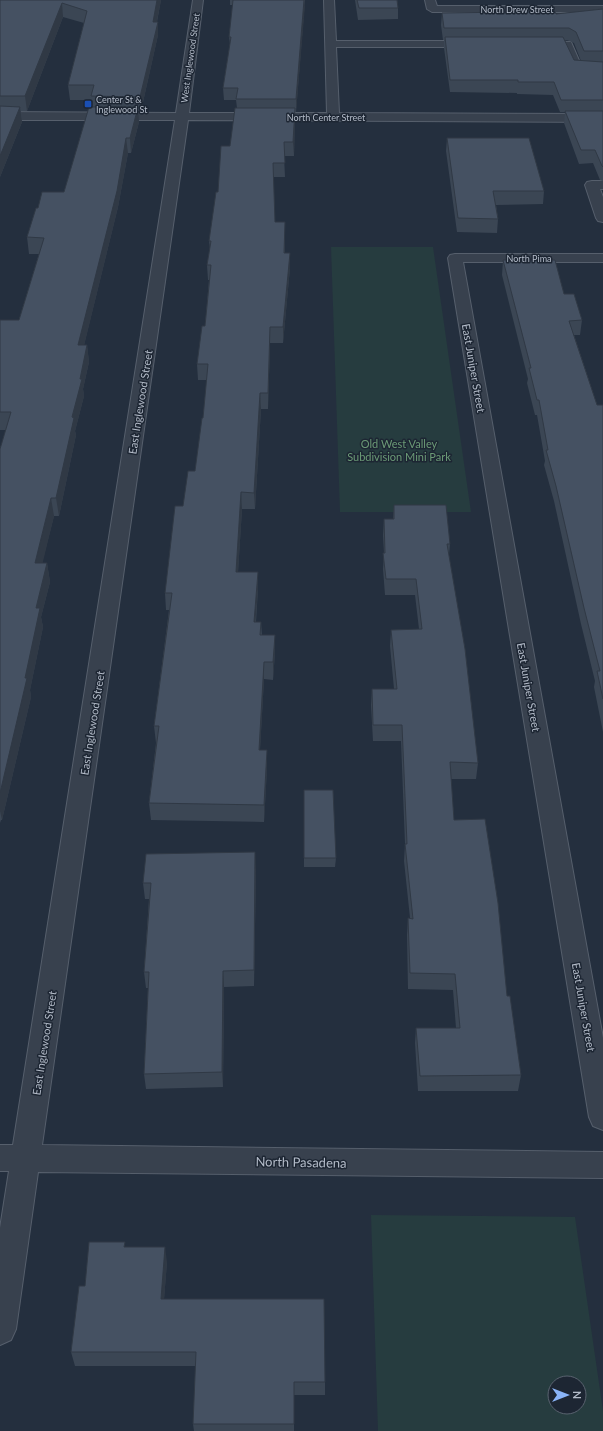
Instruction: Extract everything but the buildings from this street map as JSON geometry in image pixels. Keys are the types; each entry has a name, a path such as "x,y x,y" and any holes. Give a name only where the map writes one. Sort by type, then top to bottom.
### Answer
{"street":[{"name":"West Inglewood Street","path":"182,117 198,0"},
{"path":"329,0 333,117"},
{"name":"North Drew Street","path":"431,4 603,10"},
{"path":"331,44 481,44"},
{"path":"528,44 567,44 577,69 603,69"},
{"name":"North Center Street","path":"0,116 603,118"},
{"name":"East Inglewood Street","path":"0,1329 13,1159 182,117"},
{"path":"603,185 592,185 603,218"},
{"name":"North Pima","path":"455,258 603,258"},
{"name":"East Juniper Street","path":"455,258 603,1117"},
{"name":"North Pasadena","path":"13,1159 603,1165"}],"green space":[{"name":"Old West Valley Subdivision Mini Park","path":"331,247 433,247 471,512 340,512"},
{"path":"371,1215 575,1217 603,1411 603,1431 378,1431"}],"place":[{"name":"Center St & Inglewood St","path":"88,104"}]}
